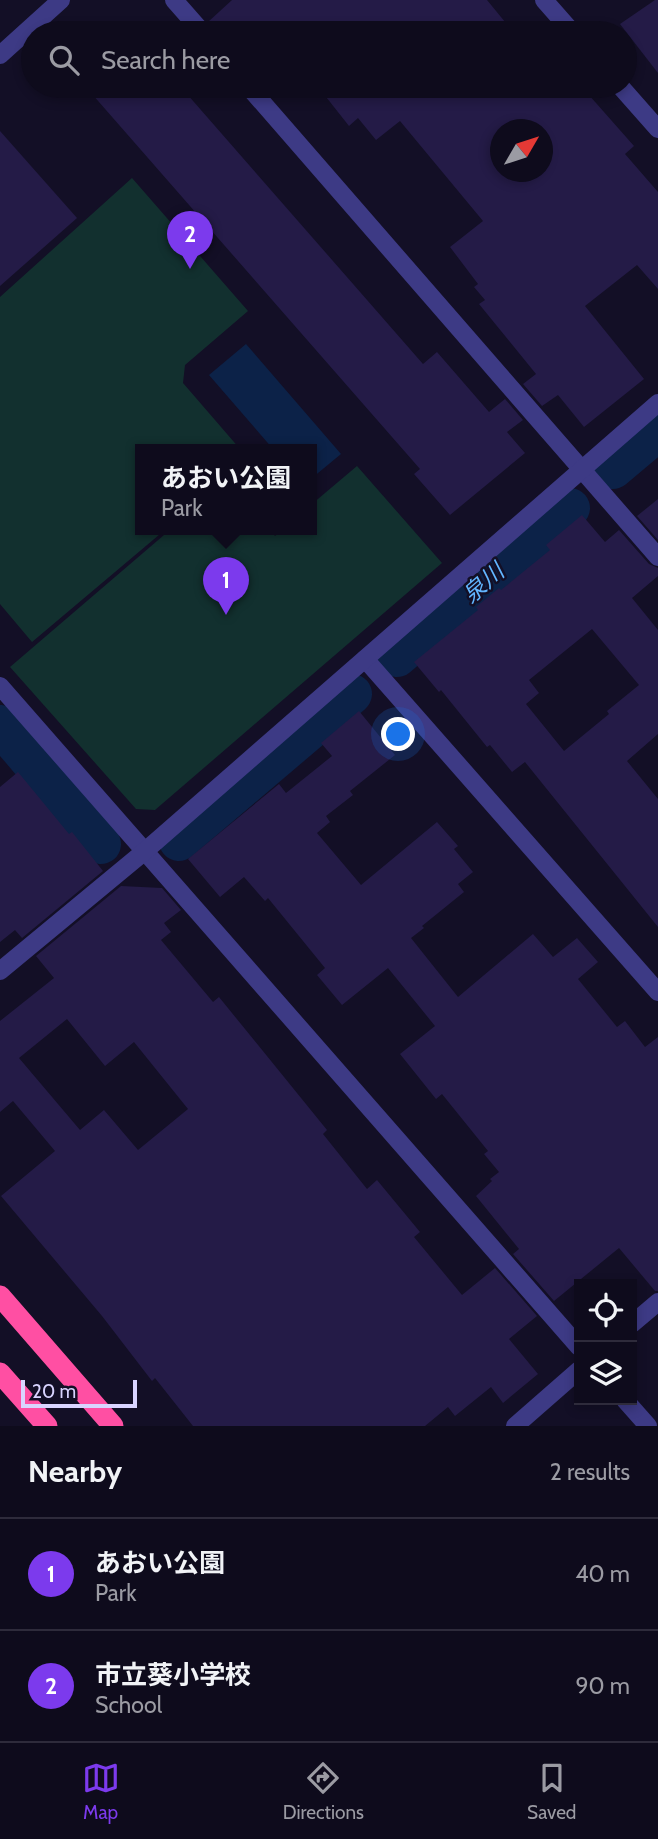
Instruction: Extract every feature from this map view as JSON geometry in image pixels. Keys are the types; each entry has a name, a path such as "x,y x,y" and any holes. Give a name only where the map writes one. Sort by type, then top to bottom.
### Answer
{"highway":[{"path":"0,1296 113,1426"},
{"path":"0,1373 47,1426"}],"street":[{"path":"38,21 61,0"},
{"path":"174,0 192,21"},
{"path":"544,0 562,21"},
{"path":"0,55 21,36"},
{"path":"258,98 658,557"},
{"path":"631,98 658,129"},
{"path":"0,971 145,851 658,403"},
{"path":"365,659 658,992"},
{"path":"0,686 575,1342"},
{"path":"637,1321 658,1302"},
{"path":"515,1426 574,1374"},
{"path":"629,1405 648,1426"}],"green space":[{"path":"132,178 248,311 185,365 183,383 236,444 135,444 135,535 159,535 32,642 0,604 0,297"},
{"path":"357,466 442,563 155,810 136,809 10,667 164,535 317,535 317,500"}],"water":[{"path":"246,344 341,454 317,474 317,444 269,444 209,375"}],"building":[{"path":"232,0 487,0 504,21 209,21"},
{"path":"658,0 658,73 637,46 637,21 624,21"},
{"path":"95,98 190,98 423,364 437,352 489,412 505,399 523,420 507,432 525,453 450,515 414,474 420,469"},
{"path":"327,98 592,98 634,146 625,154 658,192 658,289 637,265 585,306 644,379 584,427 558,395 542,406 523,384 536,374 479,304 485,300 474,287 478,284 450,247 483,221 400,121 376,140 358,118 349,126"},
{"path":"0,131 77,218 0,286"},
{"path":"658,499 658,540 637,516"},
{"path":"582,515 605,542 619,530 649,564 658,568 658,576 632,598 658,630 658,734 627,761 658,799 658,927 525,762 512,772 414,662 478,610 476,607 499,588 501,590 550,550 546,545","holes":["592,629 639,685 564,751 526,704 539,693 529,680"]},
{"path":"359,711 395,755 350,791 353,795 326,816 330,822 317,833 361,885 437,822 458,846 454,849 473,872 458,884 464,892 411,938 458,997 533,934 553,957 577,938 598,962 578,979 617,1027 625,1021 645,1047 658,1037 658,1291 655,1291 619,1248 581,1279 574,1279 574,1285 554,1301 513,1254 519,1249 476,1196 499,1172 484,1154 488,1151 442,1094 436,1099 400,1054 435,1026 388,968 342,1005 317,975 325,968 268,898 265,901 244,877 220,897 188,859 279,784 286,793 332,756 321,743"},
{"path":"18,772 103,871 22,938 15,930 0,942 0,787"},
{"path":"121,886 162,888 181,910 164,923 171,932 161,940 213,1002 219,997 327,1130 323,1134 367,1189 377,1180 420,1232 414,1237 462,1295 495,1268 537,1316 509,1339 538,1374 503,1403 491,1387 455,1416 448,1407 425,1426 193,1426 155,1378 152,1381 102,1316 1,1196 55,1151 13,1101 0,1112 0,1021 54,978 36,956","holes":["67,1019 105,1066 134,1042 188,1109 138,1150 104,1110 80,1130 19,1058"]}],"waterway":[{"name":"泉川","path":"613,469 658,431"},
{"name":"泉川","path":"397,657 570,508"},
{"name":"泉川","path":"179,841 352,694"},
{"name":"泉川","path":"0,725 101,844"}],"place":[{"name":"市立葵小学校","path":"190,269"},
{"name":"あおい公園","path":"226,615"}]}
